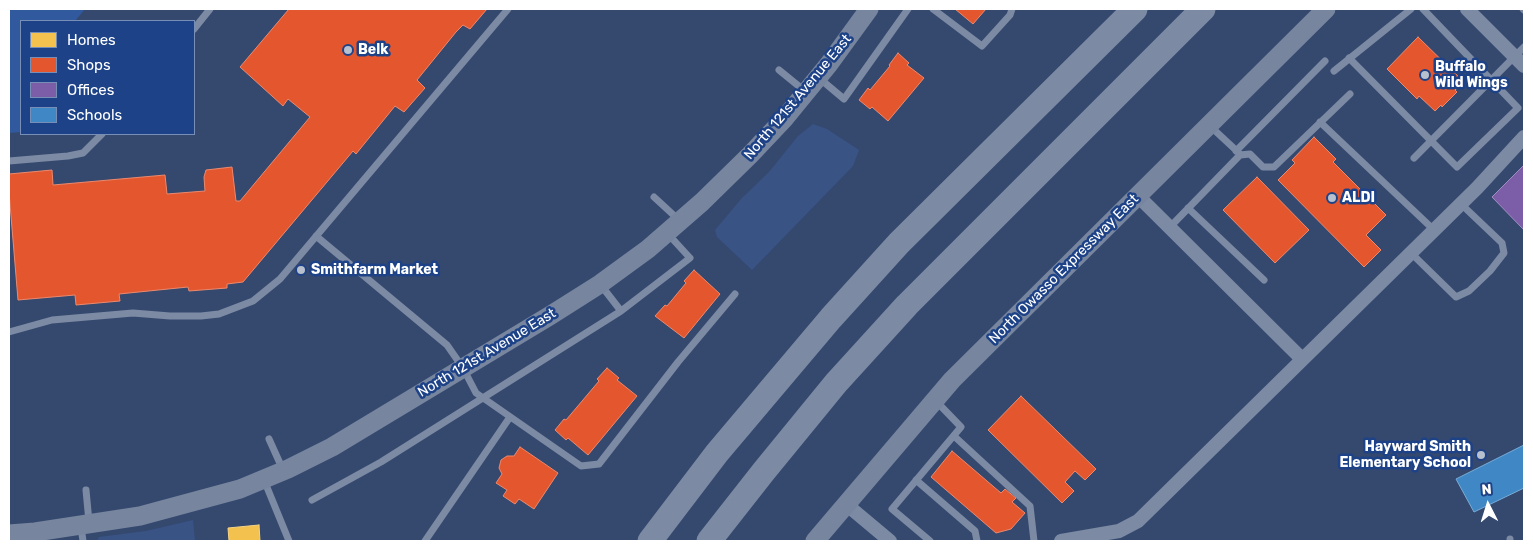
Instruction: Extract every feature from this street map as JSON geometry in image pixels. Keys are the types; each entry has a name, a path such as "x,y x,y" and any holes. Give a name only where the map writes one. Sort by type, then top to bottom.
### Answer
{"highway":[{"path":"650,541 723,446 837,311 899,243 1135,9"},
{"path":"709,541 836,383 907,305 1202,9"}],"street":[{"name":"North 121st Avenue East","path":"9,534 84,530 186,505 240,489 332,447 551,315 600,284 648,248 702,202 750,155 806,92 869,9"},
{"name":"North Owasso Expressway East","path":"815,541 952,380 1326,9"},
{"path":"1467,9 1521,57"},
{"path":"1061,541 1119,531 1138,521 1411,253 1524,137"},
{"path":"1138,196 1302,359"},
{"path":"847,505 890,541"}],"lane":[{"path":"195,28 210,9"},
{"path":"9,332 42,322 68,318 133,313 170,316 219,314 253,301 269,290 280,279 508,9"},
{"path":"818,77 844,100 908,9"},
{"path":"933,9 982,46 1010,15 1012,9"},
{"path":"1334,71 1411,9"},
{"path":"1349,58 1457,167 1518,108 1423,9"},
{"path":"1414,158 1492,81 1521,57"},
{"path":"1170,227 1325,61"},
{"path":"779,70 806,92"},
{"path":"1208,124 1238,153 1250,154 1263,167 1274,167 1350,94"},
{"path":"1320,122 1434,230"},
{"path":"9,161 83,153 101,135"},
{"path":"312,500 388,458 620,311 690,258 673,226 654,197"},
{"path":"1411,253 1456,297 1469,290 1490,271 1504,252 1502,243 1460,204"},
{"path":"1188,208 1264,280"},
{"path":"316,236 447,345 463,368 476,393 581,466 598,464 678,362 735,294"},
{"path":"600,284 620,311"},
{"path":"930,541 892,509 961,427 935,399"},
{"path":"425,541 510,417"},
{"path":"954,436 1030,506 1034,541"},
{"path":"269,439 283,471"},
{"path":"264,479 288,541"},
{"path":"916,480 975,531 977,541"},
{"path":"84,530 86,490"}],"shaded area":[{"path":"9,9 85,9 76,20 20,20 20,132 9,133"},
{"path":"813,124 827,129 859,150 853,166 752,270 717,237 715,230 742,198 769,172 798,136"},
{"path":"193,520 195,541 97,541 99,537 146,531"}],"building: Homes":[{"path":"259,525 260,541 229,541 228,528"}],"building: Shops":[{"path":"289,9 487,9 470,29 463,25 456,32 417,80 425,88 404,112 395,106 356,154 353,151 243,282 227,284 227,288 189,291 188,287 119,294 120,301 76,305 75,295 18,300 9,174 52,170 53,185 165,175 167,194 205,191 204,177 206,170 232,167 236,201 240,201 310,117 288,99 283,106 240,67"},
{"path":"955,9 986,9 973,24"},
{"name":"Buffalo Wild Wings","path":"1418,37 1464,82 1442,107 1441,105 1435,111 1419,96 1417,99 1387,69"},
{"path":"898,53 909,63 907,65 924,78 888,121 872,107 870,109 859,100 890,66"},
{"name":"ALDI","path":"1314,137 1336,159 1333,162 1386,215 1366,235 1381,250 1364,267 1278,180 1295,163 1292,160"},
{"path":"1257,177 1309,230 1275,263 1223,210"},
{"path":"694,270 720,294 684,338 655,316 665,305 667,306"},
{"path":"607,368 619,378 617,380 637,396 588,455 555,430 564,419 566,420 599,381 597,379"},
{"path":"1021,396 1096,469 1085,480 1075,471 1065,482 1074,491 1062,503 988,430"},
{"path":"520,447 558,473 534,509 519,499 515,504 503,496 507,490 496,483 502,474 499,468 501,460 507,456 514,456"},
{"path":"952,451 1001,493 1005,489 1016,498 1012,502 1025,513 1011,529 996,533 931,477"}],"building: Offices":[{"path":"1524,165 1524,230 1492,197"}],"building: Schools":[{"path":"1524,445 1524,488 1474,512 1456,479"}],"place":[{"name":"Belk","path":"348,50"},
{"name":"Buffalo Wild Wings","path":"1425,75"},
{"name":"ALDI","path":"1332,198"},
{"name":"Smithfarm Market","path":"301,270"},
{"name":"Hayward Smith Elementary School","path":"1481,455"}]}
